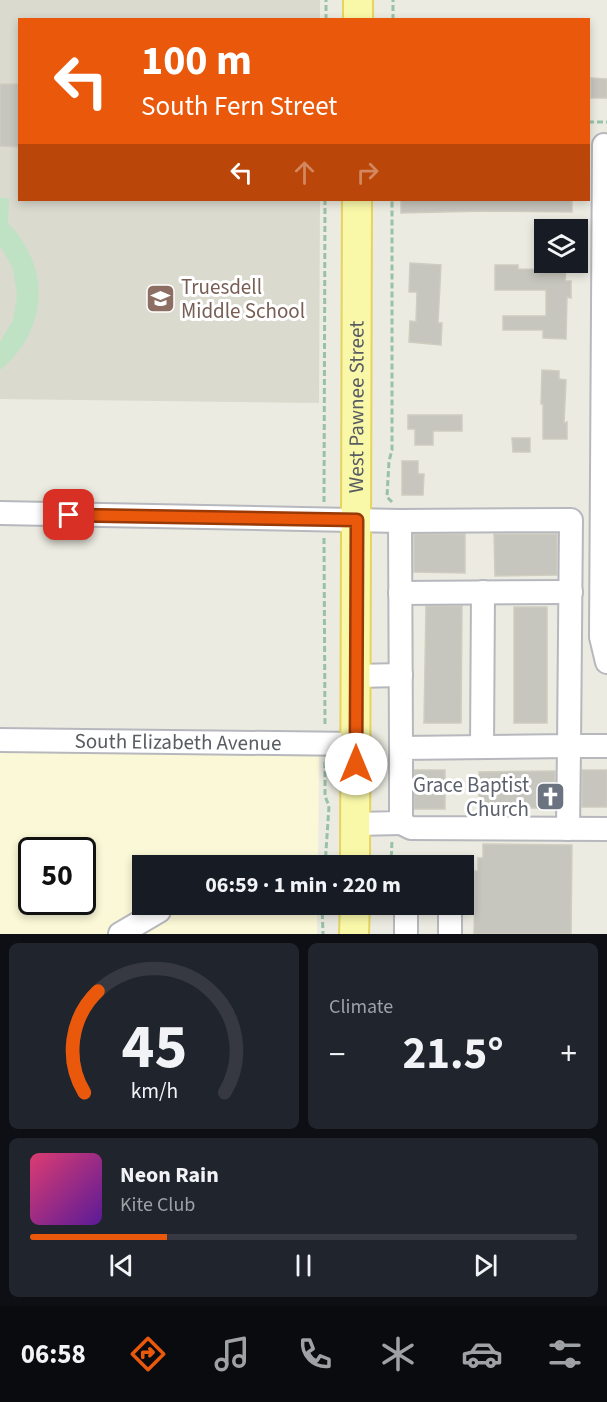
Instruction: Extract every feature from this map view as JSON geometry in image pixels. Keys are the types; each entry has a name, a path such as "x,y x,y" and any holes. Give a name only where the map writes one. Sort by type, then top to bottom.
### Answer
{"main road":[{"path":"358,0 358,18"},
{"name":"West Pawnee Street","path":"355,855 357,201"},
{"path":"354,934 355,915"}],"street":[{"path":"600,145 601,637 607,662"},
{"path":"0,513 400,521 571,520 568,829"},
{"path":"400,521 401,823"},
{"path":"400,592 571,592"},
{"path":"482,747 483,592"},
{"path":"356,676 401,675"},
{"name":"South Elizabeth Avenue","path":"0,740 356,744"},
{"path":"401,748 607,746"},
{"path":"355,824 401,823 411,828 607,829"},
{"path":"120,934 152,915"},
{"path":"406,915 406,934"},
{"path":"450,915 450,934"}],"path":[{"path":"326,0 326,18"},
{"path":"393,0 393,18"},
{"path":"590,122 607,122"},
{"path":"322,915 322,934"}],"shaded area":[{"name":"Truesdell Middle School","path":"0,0 320,0 320,18 18,18 18,201 320,201 319,403 0,399"},
{"path":"0,751 319,754 318,855 132,855 132,915 317,915 317,934 0,934"}],"green space":[{"path":"0,198 9,198 8,223 32,259 37,279 38,299 35,318 28,337 16,354 0,370 0,342 13,320 17,295 13,269 0,246"}],"building":[{"path":"591,78 607,79 607,98 591,98"},
{"path":"0,84 18,84 18,147 0,146"},
{"path":"401,201 572,201 572,212 401,213"},
{"path":"410,263 441,265 438,323 442,323 441,345 409,342 410,321 416,322 417,292 409,292"},
{"path":"495,265 518,265 518,269 534,269 534,273 566,273 565,281 571,281 571,298 567,297 566,339 543,338 543,330 503,330 503,316 546,316 546,290 495,290"},
{"path":"542,370 559,371 559,379 566,380 564,423 567,422 567,439 543,439"},
{"path":"408,415 462,415 462,431 433,431 433,445 415,445 415,429 408,429"},
{"path":"512,438 530,438 530,452 513,452"},
{"path":"402,461 418,461 418,474 424,474 423,495 402,495"},
{"path":"414,534 465,534 465,573 414,572"},
{"path":"494,534 557,534 557,575 495,576"},
{"path":"426,606 462,606 461,723 424,723"},
{"path":"514,607 547,607 547,723 514,723"},
{"path":"414,770 445,770 445,809 414,809"},
{"path":"582,770 607,770 607,807 582,807"},
{"path":"555,771 555,808 479,808 479,772"},
{"path":"483,844 572,845 571,934 474,934 475,871 478,871 478,858 483,858"}],"place":[{"name":"Truesdell Middle School","path":"160,299"},
{"name":"Grace Baptist Church","path":"550,797"}],"route":[{"path":"69,515 357,520 356,764"}]}
